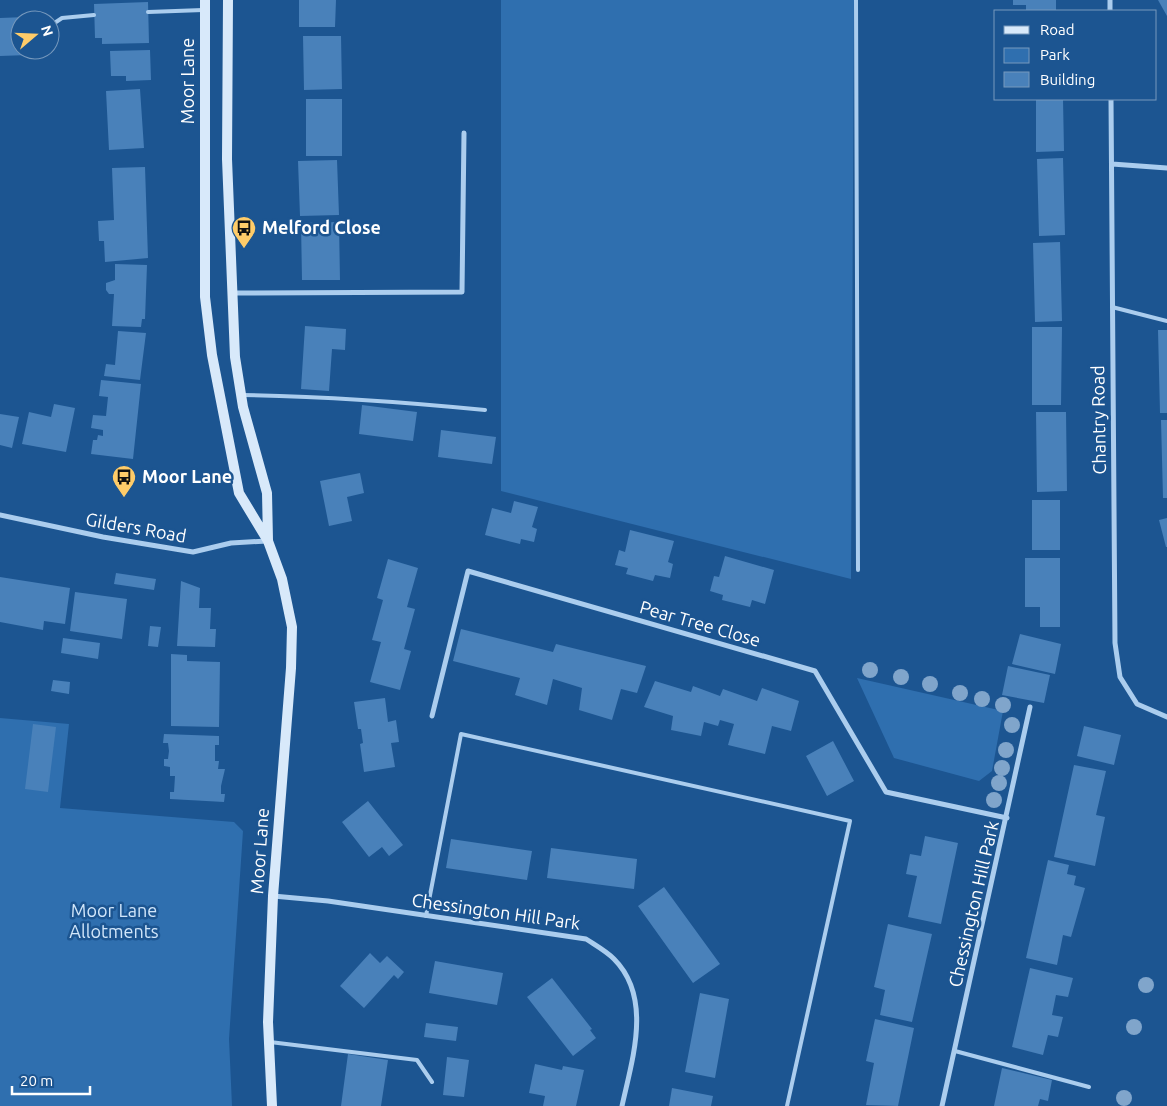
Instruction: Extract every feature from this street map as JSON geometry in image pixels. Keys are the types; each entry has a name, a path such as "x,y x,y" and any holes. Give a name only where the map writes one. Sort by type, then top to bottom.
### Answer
{"street":[{"name":"Moor Lane","path":"228,0 227,159 235,357 241,395 267,493 268,541"},
{"name":"Moor Lane","path":"205,5 205,298 220,405 239,493 268,541 282,578 292,627 291,668 273,896 269,1041 272,1106"},
{"name":"Chantry Road","path":"1111,100 1115,643 1120,677 1137,704 1167,717"},
{"path":"232,294 462,292 464,133"},
{"path":"1112,164 1167,168"},
{"name":"Gilders Road","path":"0,515 102,538 193,552 231,543 268,541"},
{"name":"Pear Tree Close","path":"432,716 468,571 815,671 886,792 1007,818"},
{"name":"Chessington Hill Park","path":"942,1106 1030,707"},
{"name":"Chessington Hill Park","path":"273,896 328,901 551,932 586,939 614,960 633,988 638,1022 622,1106"}],"lane":[{"path":"856,0 858,570"},
{"path":"148,12 205,5"},
{"path":"60,19 94,15"},
{"path":"1112,307 1167,321"},
{"path":"241,395 305,395 384,400 485,410"},
{"path":"426,916 461,734 850,821 787,1106"},
{"path":"269,1041 417,1060 432,1082"},
{"path":"954,1050 1089,1087"}],"green space":[{"path":"501,0 854,0 851,579 501,491"},
{"path":"857,678 1003,711 992,771 979,781 894,758"},
{"name":"Moor Lane Allotments","path":"0,718 69,724 60,808 234,822 243,831 229,1039 232,1106 0,1106"}],"building":[{"path":"299,0 336,0 335,27 299,27"},
{"path":"1013,0 1056,0 1056,10 1026,10 1026,5 1013,5"},
{"path":"1158,0 1167,0 1167,16"},
{"path":"148,2 149,43 102,44 102,38 95,38 94,4"},
{"path":"0,18 10,18 10,56 0,56"},
{"path":"303,36 341,36 342,89 304,90"},
{"path":"150,50 151,80 126,81 126,76 111,76 110,51"},
{"path":"140,89 144,148 109,150 106,91"},
{"path":"306,99 342,99 342,156 306,156"},
{"path":"1036,100 1063,100 1064,151 1036,152"},
{"path":"1063,158 1065,235 1039,236 1037,159"},
{"path":"337,160 339,215 300,216 298,161"},
{"path":"145,167 148,258 105,262 104,241 99,241 98,221 114,220 112,168"},
{"path":"339,222 340,280 302,280 301,223"},
{"path":"1060,242 1062,321 1035,322 1033,243"},
{"path":"115,264 147,265 145,319 142,319 141,327 112,326 114,294 109,294 106,290 106,283 115,280"},
{"path":"305,326 346,329 345,350 332,349 329,391 301,389"},
{"path":"1032,327 1062,327 1061,405 1032,405"},
{"path":"1158,330 1167,330 1167,413 1160,413"},
{"path":"118,331 146,333 140,380 104,376 106,364 115,365"},
{"path":"101,380 141,384 133,459 91,454 93,440 97,440 98,435 103,436 103,430 91,428 93,415 106,416 108,397 99,396"},
{"path":"54,404 75,408 66,452 22,444 29,412 51,417"},
{"path":"362,405 417,412 413,441 359,434"},
{"path":"1036,412 1066,412 1067,491 1037,492"},
{"path":"0,414 19,417 12,448 0,445"},
{"path":"1161,420 1167,420 1167,498 1163,498"},
{"path":"441,430 496,437 492,464 438,457"},
{"path":"360,473 364,493 347,497 352,521 329,526 320,481"},
{"path":"1032,500 1060,500 1060,550 1032,550"},
{"path":"514,501 538,507 532,527 537,529 534,542 521,539 520,544 485,535 492,508 511,513"},
{"path":"1167,518 1167,547 1166,547 1159,520"},
{"path":"630,530 674,541 668,562 673,564 670,578 655,575 653,581 626,574 628,568 615,565 619,550 625,552"},
{"path":"725,556 774,570 765,604 752,600 750,607 722,600 723,595 710,591 714,576 719,577"},
{"path":"1025,558 1060,558 1060,627 1040,627 1040,607 1025,607"},
{"path":"388,559 418,568 407,607 415,609 404,649 411,651 400,690 370,682 381,642 372,640 383,600 377,598"},
{"path":"116,573 156,579 154,590 114,584"},
{"path":"0,577 70,588 65,624 44,621 43,630 0,622"},
{"path":"181,581 200,588 199,608 211,608 210,629 216,629 215,647 177,646"},
{"path":"75,592 127,599 122,639 70,631"},
{"path":"150,626 161,627 158,647 148,646"},
{"path":"461,629 553,652 556,644 646,666 637,693 621,689 612,720 579,710 582,688 553,679 547,705 515,695 520,678 453,661"},
{"path":"1020,634 1061,644 1055,674 1012,664"},
{"path":"63,638 100,643 98,659 61,653"},
{"path":"171,654 187,655 187,661 220,662 219,727 171,726"},
{"path":"1008,666 1050,675 1044,703 1002,695"},
{"path":"53,680 70,682 69,694 51,691"},
{"path":"655,681 691,692 693,686 720,696 723,689 757,701 762,688 799,701 791,731 772,726 765,754 728,745 734,724 720,720 718,726 704,722 701,736 671,730 673,716 644,707"},
{"path":"385,698 388,722 396,720 399,742 391,743 395,767 364,772 360,744 363,743 361,729 358,729 354,702"},
{"path":"33,724 56,727 48,792 25,789"},
{"path":"1084,726 1121,735 1114,765 1077,756"},
{"path":"164,734 219,736 219,745 215,745 215,761 219,761 218,769 225,769 221,786 221,794 225,794 224,802 170,799 170,792 174,792 175,776 170,776 170,767 164,766 164,759 168,759 169,751 168,743 163,743"},
{"path":"833,741 854,781 827,796 806,756"},
{"path":"1074,765 1106,771 1096,815 1105,817 1095,866 1054,857"},
{"path":"368,801 403,845 389,856 382,847 369,857 342,822"},
{"path":"925,836 958,843 941,924 908,917 917,876 906,874 910,854 921,856"},
{"path":"451,839 532,851 527,880 446,868"},
{"path":"551,848 637,859 634,889 547,878"},
{"path":"1048,860 1069,865 1067,874 1076,876 1074,885 1085,888 1071,937 1063,935 1057,965 1026,958"},
{"path":"664,887 720,964 693,983 638,906"},
{"path":"888,924 932,934 912,1022 880,1015 885,990 874,987"},
{"path":"370,953 380,963 387,956 404,972 398,979 394,975 364,1008 340,986"},
{"path":"435,961 503,973 497,1005 429,993"},
{"path":"1030,968 1073,978 1068,997 1056,995 1052,1015 1063,1017 1058,1037 1048,1035 1043,1055 1012,1047"},
{"path":"552,978 592,1029 590,1030 596,1038 573,1056 527,997"},
{"path":"700,993 729,999 715,1078 685,1072"},
{"path":"875,1019 914,1028 898,1106 866,1105 874,1063 866,1061"},
{"path":"426,1023 458,1027 456,1041 424,1037"},
{"path":"348,1054 388,1060 381,1106 341,1106"},
{"path":"447,1057 469,1060 464,1097 443,1095"},
{"path":"535,1064 562,1070 563,1066 584,1070 576,1106 543,1106 545,1096 529,1093"},
{"path":"1002,1068 1052,1080 1048,1101 1040,1099 1038,1106 994,1106"},
{"path":"672,1088 713,1096 711,1106 669,1106"}],"place":[{"name":"Melford Close","path":"244,249"},
{"name":"Moor Lane","path":"124,498"}]}
